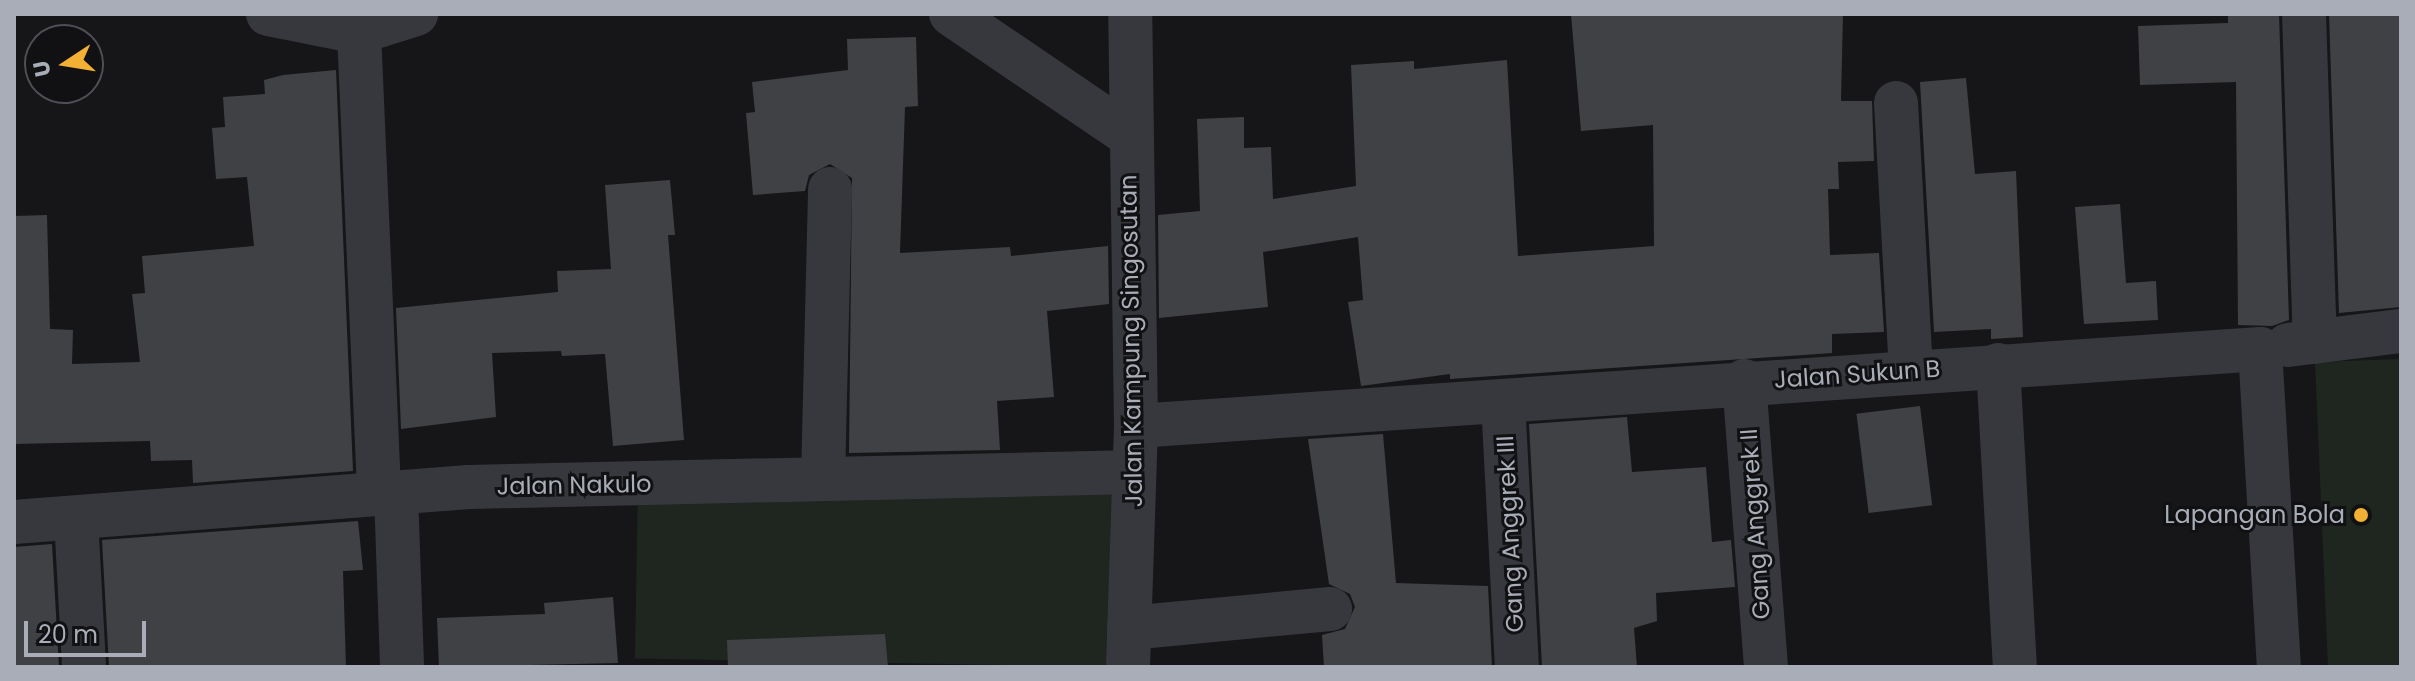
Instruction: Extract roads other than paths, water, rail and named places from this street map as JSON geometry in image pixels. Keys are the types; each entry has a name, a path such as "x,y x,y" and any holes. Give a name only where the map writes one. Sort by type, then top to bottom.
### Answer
{"street":[{"path":"268,14 359,32 416,14"},
{"path":"951,14 1129,135"},
{"name":"Jalan Kampung Singosutan","path":"1129,648 1136,426 1129,135 1130,14"},
{"path":"2304,14 2315,342"},
{"path":"359,32 402,667"},
{"path":"1896,103 1911,371"},
{"path":"823,479 830,189"},
{"name":"Jalan Sukun B","path":"1136,426 1744,381 2260,349 2401,331"},
{"path":"2260,349 2279,667"},
{"path":"1998,365 2015,667"},
{"name":"Gang Anggrek II","path":"1744,381 1766,667"},
{"name":"Gang Anggrek III","path":"1503,401 1517,667"},
{"name":"Jalan Nakulo","path":"14,522 388,494 1134,472"},
{"path":"76,518 84,667"},
{"path":"1129,648 1330,609"}],"place":[{"name":"Lapangan Bola","path":"2361,515"}]}
